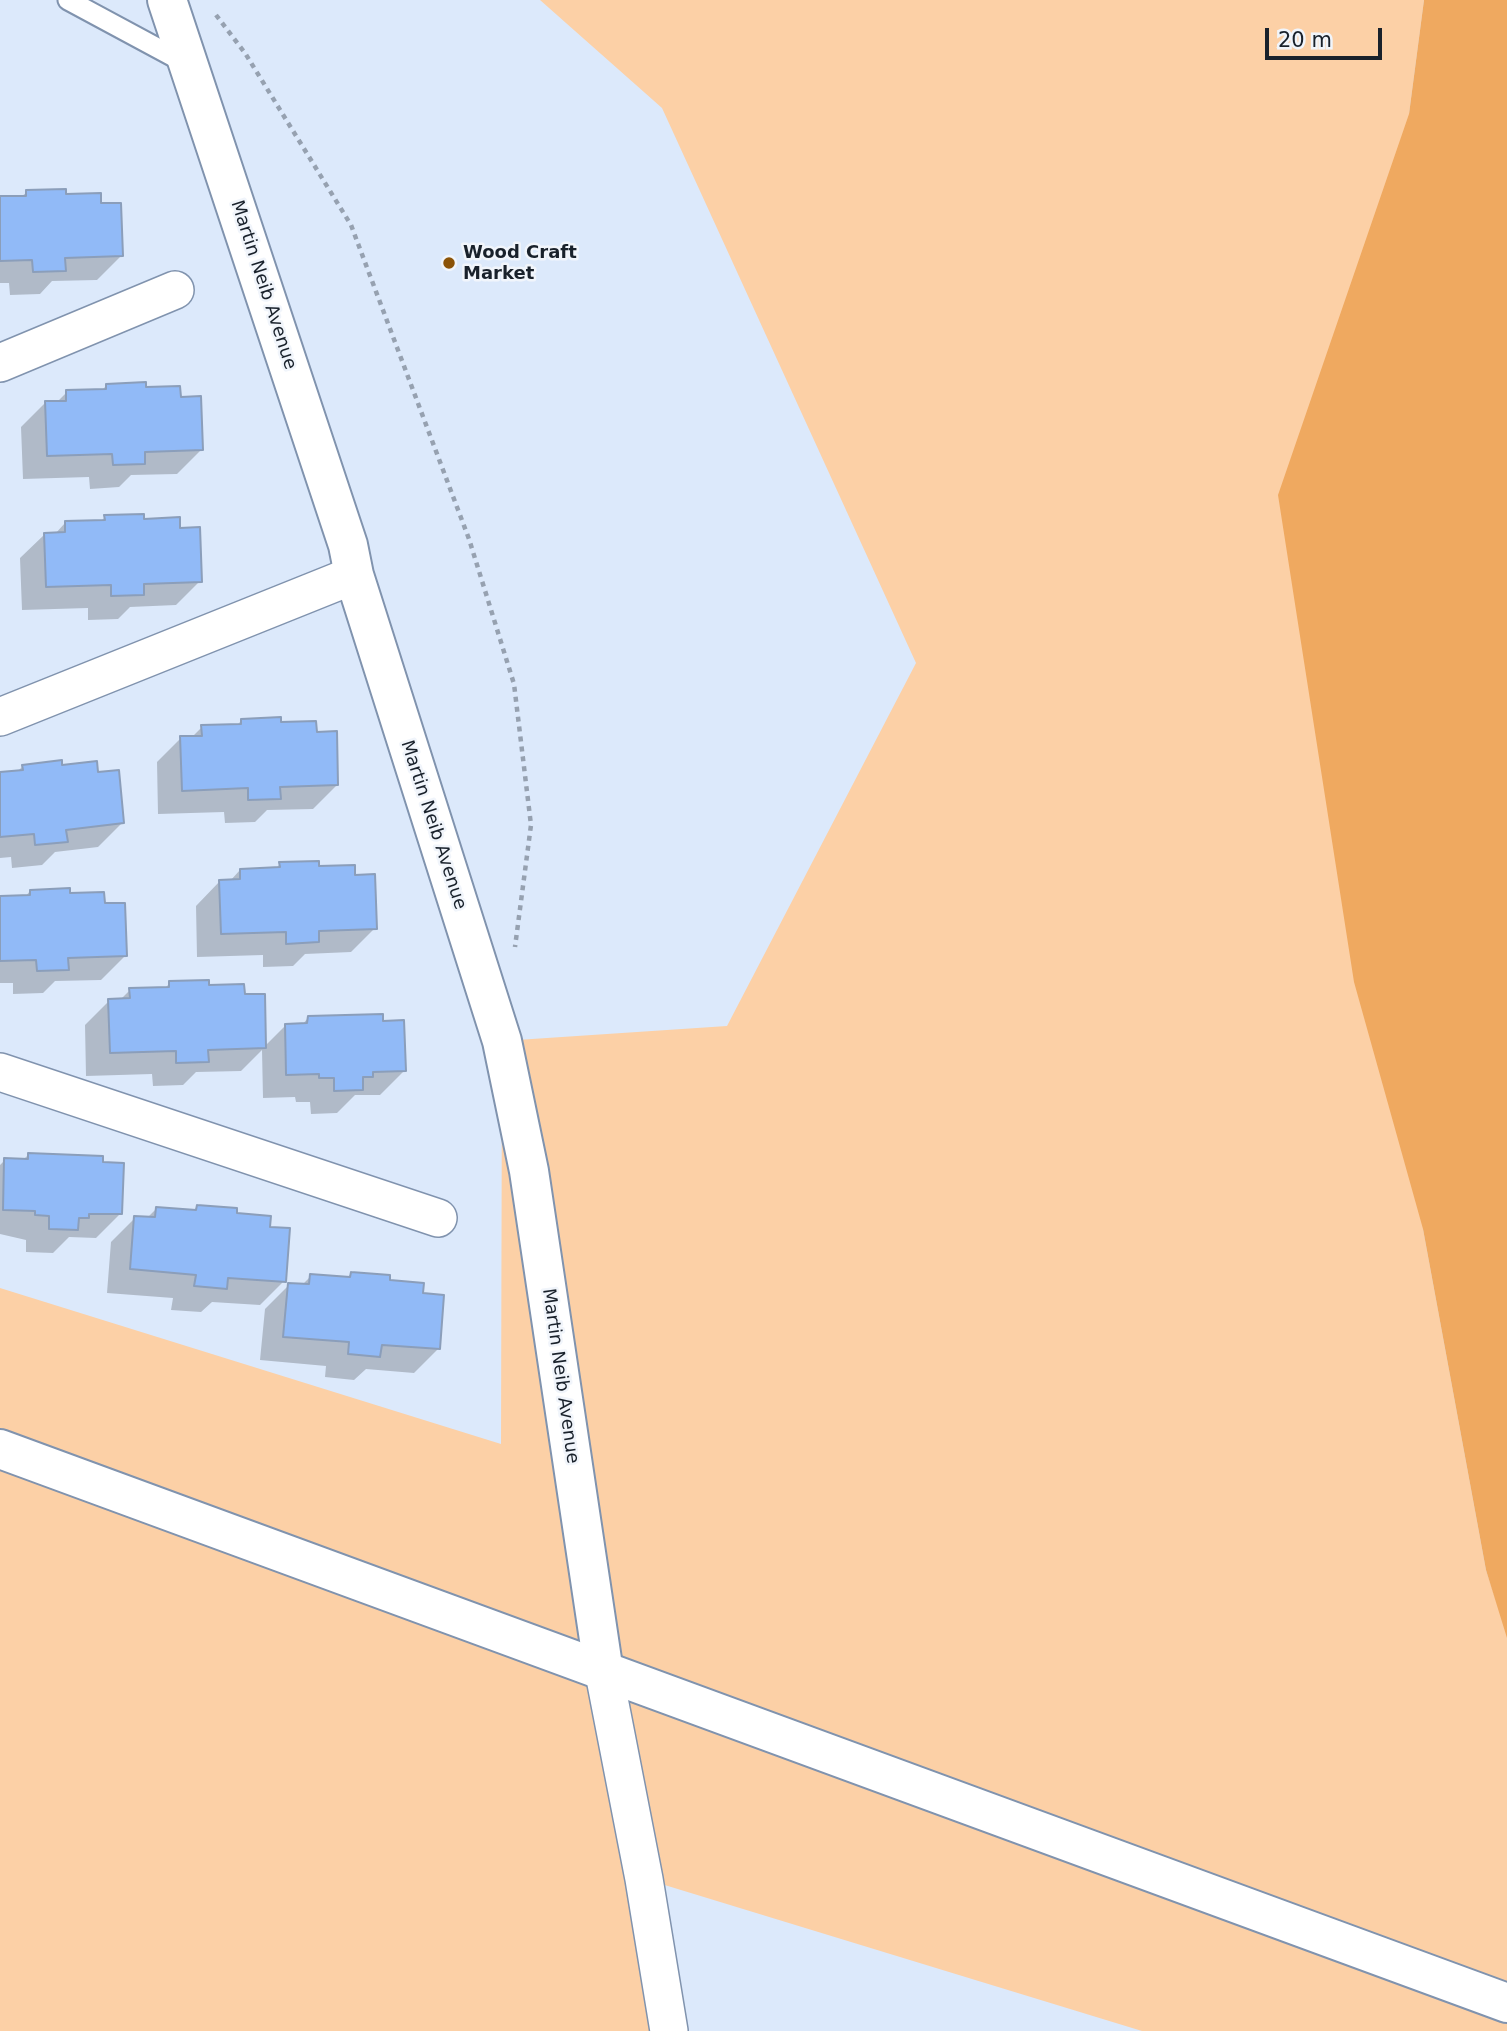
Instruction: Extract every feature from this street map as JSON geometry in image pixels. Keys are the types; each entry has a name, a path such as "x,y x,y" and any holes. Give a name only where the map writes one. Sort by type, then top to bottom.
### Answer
{"main road":[{"name":"Martin Neib Avenue","path":"167,0 348,545 354,575 502,1041 529,1171 604,1674"},
{"path":"0,1449 604,1674 1507,2003"}],"street":[{"path":"0,363 175,290"},
{"path":"0,718 354,575"},
{"path":"0,1072 438,1218"},
{"path":"604,1674 644,1879 669,2031"}],"lane":[{"path":"68,0 191,66"}],"path":[{"path":"213,10 245,53 351,225 469,539 514,684 531,825 513,960"}],"shaded area":[{"path":"540,0 1424,0 1409,114 1423,1229 1486,1570 1507,1634 1507,2031 1142,2031 645,1879 669,2031 0,2031 0,1288 501,1444 502,1041 727,1026 916,663 662,108"},
{"path":"1424,0 1507,0 1507,1638 1486,1570 1423,1229 1354,982 1278,495 1409,114"}],"building":[{"path":"66,189 66,194 101,193 101,203 121,203 123,256 65,258 66,271 33,272 32,260 0,261 0,196 26,196 26,190"},
{"path":"146,382 146,387 180,386 181,397 201,396 203,450 145,452 145,464 113,465 112,454 47,456 45,401 66,401 66,390 106,389 106,384"},
{"path":"144,514 144,519 180,517 180,528 200,527 202,582 144,584 144,595 111,596 111,585 46,587 44,533 65,532 65,521 105,520 104,515"},
{"path":"281,717 281,722 316,721 317,732 337,731 338,785 280,787 281,799 248,800 248,788 182,791 180,736 202,736 201,725 241,724 241,719"},
{"path":"62,760 62,765 97,761 98,772 119,770 124,823 66,830 68,842 35,845 34,834 0,837 0,772 23,770 22,765"},
{"path":"319,861 319,866 355,865 355,875 375,874 377,929 319,931 319,942 286,944 286,932 221,934 219,880 240,879 240,869 280,867 279,862"},
{"path":"70,888 70,893 104,892 105,903 125,903 127,956 68,958 69,970 37,971 36,960 0,961 0,896 30,895 30,890"},
{"path":"209,980 209,985 244,984 245,994 265,994 266,1048 208,1050 209,1062 176,1063 176,1051 110,1053 108,999 130,998 129,988 169,987 169,981"},
{"path":"383,1014 383,1021 404,1020 406,1071 373,1072 373,1077 363,1077 363,1090 334,1091 334,1078 319,1078 319,1074 286,1075 285,1024 307,1023 308,1016"},
{"path":"28,1153 103,1156 103,1162 124,1163 122,1214 89,1214 89,1218 79,1218 78,1230 49,1229 49,1216 35,1215 35,1211 3,1210 4,1158 28,1159"},
{"path":"197,1205 237,1208 237,1213 271,1216 270,1227 290,1228 286,1282 228,1278 227,1289 194,1286 196,1275 130,1269 134,1216 155,1217 156,1207 196,1210"},
{"path":"351,1272 390,1275 390,1280 424,1283 423,1293 444,1295 440,1349 382,1345 380,1357 348,1354 349,1342 283,1337 288,1283 309,1284 310,1274 350,1277"}],"place":[{"name":"Wood Craft Market","path":"449,263"}]}
